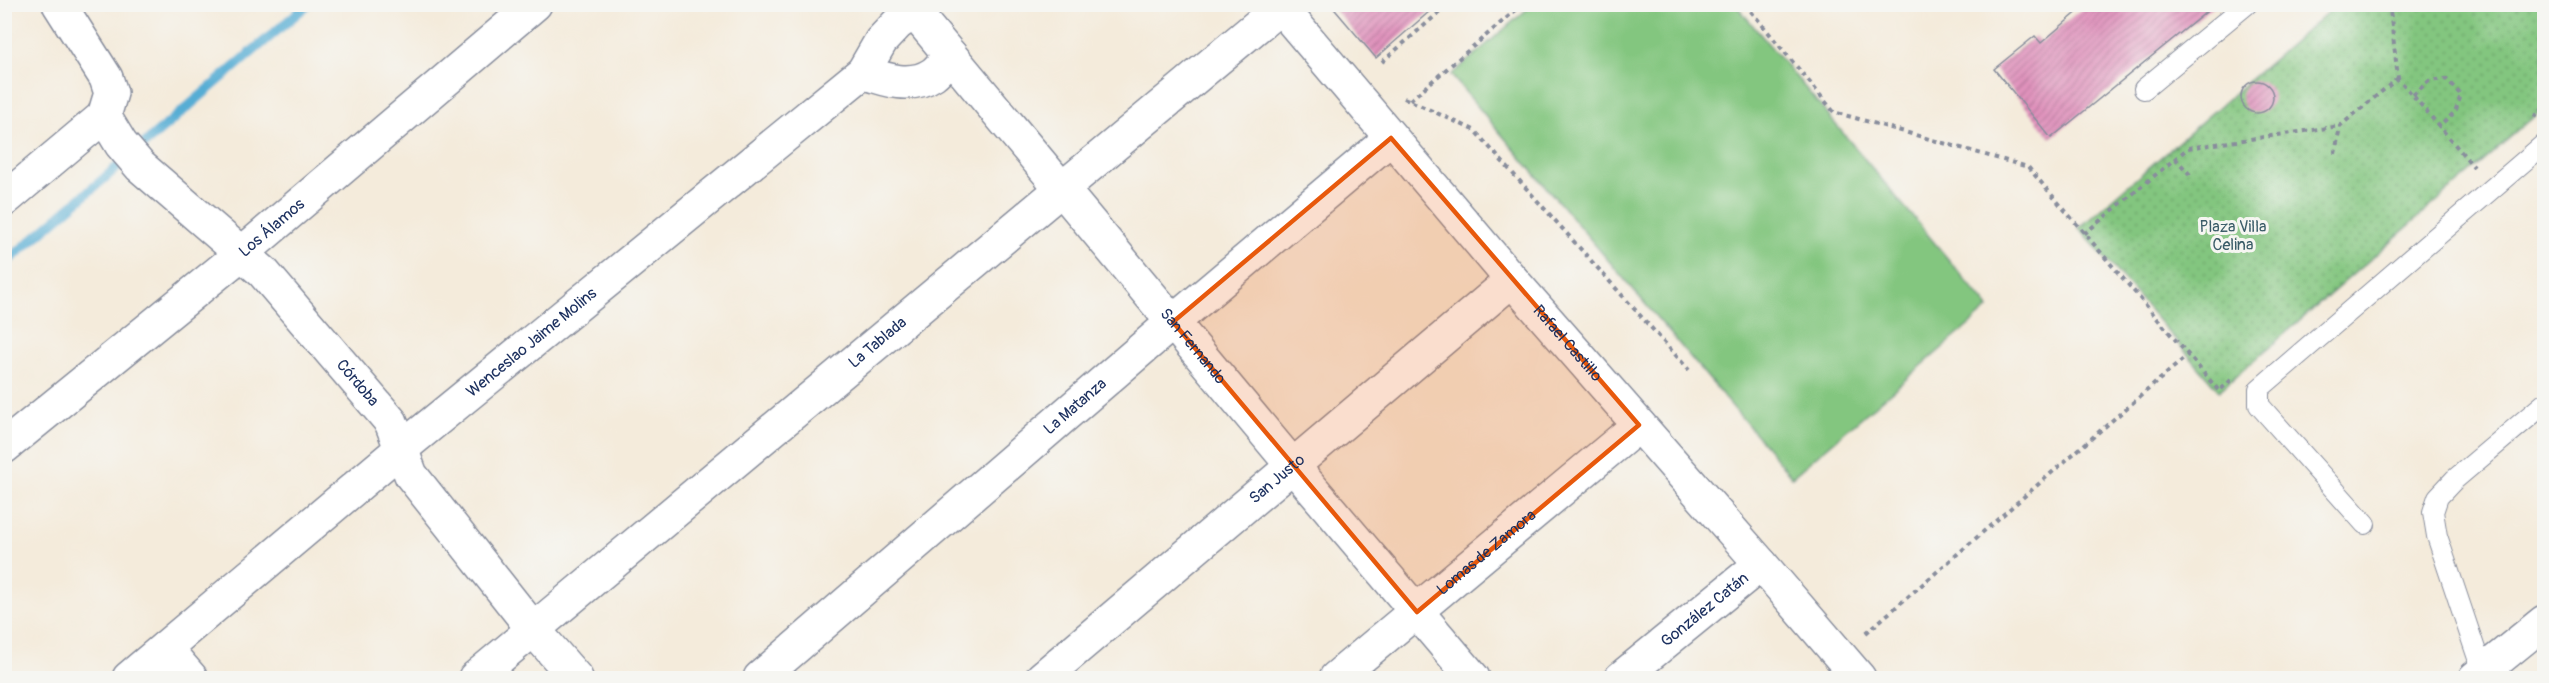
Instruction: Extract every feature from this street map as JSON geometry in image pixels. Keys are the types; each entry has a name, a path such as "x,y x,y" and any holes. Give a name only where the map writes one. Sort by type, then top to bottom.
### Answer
{"street":[{"path":"4,200 104,116 111,93 106,78 59,4"},
{"name":"Los Álamos","path":"4,447 241,254 535,4"},
{"name":"Rafael Castillo","path":"1279,6 1512,280 1849,667"},
{"name":"La Tablada","path":"475,678 1279,6"},
{"name":"San Fernando","path":"920,9 950,56 1473,678"},
{"name":"Wenceslao Jaime Molins","path":"129,678 401,449 862,72 881,41 898,23 920,9"},
{"path":"862,72 888,81 912,82 934,74 950,56"},
{"name":"Córdoba","path":"104,116 131,155 263,272 391,422 411,475 533,629 576,678"},
{"name":"La Matanza","path":"760,678 1173,322 1391,138"},
{"name":"San Justo","path":"1042,678 1512,280"},
{"name":"Lomas de Zamora","path":"1336,678 1639,425"},
{"name":"González Catán","path":"1621,678 1761,564"},
{"path":"2479,676 2544,622"},
{"path":"165,648 191,678"}],"lane":[{"path":"2144,88 2247,4"},
{"path":"2365,524 2259,405 2259,389 2544,144"},
{"path":"2479,676 2433,512 2438,497 2454,480 2544,404"}],"path":[{"path":"1382,62 1449,4"},
{"path":"1410,100 1523,4"},
{"path":"1744,4 1834,112 2028,167 2219,391 2236,375"},
{"path":"2392,4 2390,10 2398,78 2475,168"},
{"path":"2084,234 2188,148 2340,126 2398,78"},
{"path":"2413,95 2429,81 2446,79 2461,95 2456,112 2439,127"},
{"path":"1369,113 1394,93 1474,130 1689,370"},
{"path":"2527,123 2544,108"},
{"path":"2335,154 2340,126"},
{"path":"2175,158 2193,178"},
{"path":"2466,176 2484,161"},
{"path":"1849,667 2188,355"}],"highlighted area":[{"path":"1391,138 1639,425 1417,612 1173,322"}],"green space":[{"path":"1532,5 1736,5 1989,308 1792,477 1451,75"},
{"name":"Plaza Villa Celina","path":"2336,5 2544,5 2544,108 2219,391 2079,228"}],"building":[{"path":"1330,4 1438,4 1376,58"},
{"path":"2087,4 2216,4 2051,138 1994,69 2035,36 2041,43"},
{"path":"2257,81 2268,86 2273,97 2268,108 2257,113 2246,108 2241,97 2246,86"}],"waterway":[{"path":"4,264 308,4"}]}
